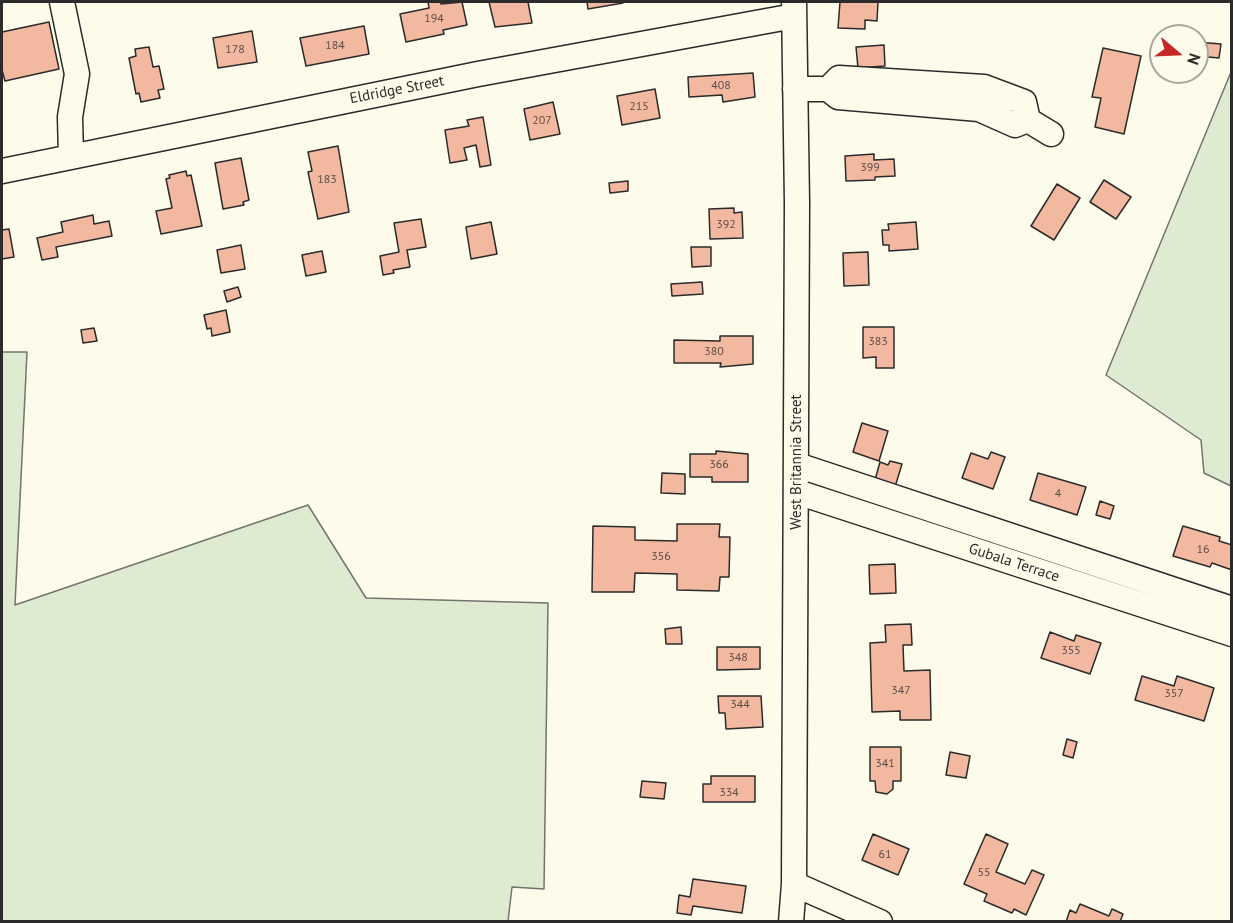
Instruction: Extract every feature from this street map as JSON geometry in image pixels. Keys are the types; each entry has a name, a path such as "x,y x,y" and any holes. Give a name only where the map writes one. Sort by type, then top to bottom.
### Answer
{"street":[{"path":"62,2 77,74 70,117 71,156"},
{"name":"Eldridge Street","path":"2,171 794,9"},
{"name":"West Britannia Street","path":"791,921 794,884 797,492 794,9"},
{"path":"795,88 828,89 838,97 979,109 1015,125 1028,120 1051,134"},
{"name":"Gubala Terrace","path":"797,465 1232,609"},
{"name":"Gubala Terrace","path":"797,492 1232,634"},
{"path":"794,884 880,921"}],"green space":[{"path":"1231,72 1231,486 1204,473 1201,440 1106,375"},
{"path":"2,352 27,352 15,605 308,505 366,598 548,603 544,889 512,887 508,921 2,921"}],"building":[{"path":"428,2 440,2 441,4 462,2 467,25 443,30 444,34 406,42 400,14 429,8"},
{"path":"489,2 528,2 532,23 495,27"},
{"path":"587,2 622,2 623,3 588,9"},
{"path":"840,2 878,2 877,21 865,20 865,29 838,28"},
{"path":"49,22 59,69 5,81 2,70 2,32"},
{"path":"364,26 369,54 306,66 300,38"},
{"path":"252,31 257,62 218,68 213,38"},
{"path":"1209,43 1221,44 1219,58 1209,57"},
{"path":"884,45 885,66 858,68 856,47"},
{"path":"149,47 153,67 159,66 164,89 158,90 160,98 141,102 139,93 136,94 129,58 136,56 135,49"},
{"path":"1103,48 1141,56 1124,134 1095,127 1101,98 1092,97"},
{"path":"753,73 755,97 723,102 722,95 689,97 688,77"},
{"path":"655,89 660,118 622,125 617,96"},
{"path":"553,102 560,134 530,140 524,109"},
{"path":"483,117 491,165 480,167 476,145 464,148 467,160 450,163 445,130 469,126 467,120"},
{"path":"338,146 349,212 318,219 308,172 312,171 308,152"},
{"path":"874,154 874,160 894,159 895,176 875,177 875,180 846,181 845,156"},
{"path":"241,158 249,200 243,202 244,205 223,209 215,163"},
{"path":"186,171 187,176 191,175 202,226 161,234 156,211 172,208 166,179 170,178 169,175"},
{"path":"1104,180 1131,197 1116,219 1090,202"},
{"path":"628,181 628,191 610,193 609,183"},
{"path":"1057,184 1080,198 1054,240 1031,226"},
{"path":"734,208 734,213 742,212 743,238 710,239 709,209"},
{"path":"93,215 94,224 109,221 112,236 56,247 58,257 42,260 37,238 63,232 61,222"},
{"path":"421,219 426,247 407,250 410,267 393,270 394,273 383,275 380,256 399,252 394,223"},
{"path":"491,222 497,254 471,259 466,227"},
{"path":"916,222 918,249 889,251 889,245 883,245 882,230 889,230 888,224"},
{"path":"9,229 14,257 2,259 2,230"},
{"path":"241,245 245,269 221,273 217,250"},
{"path":"691,247 711,247 711,266 692,267"},
{"path":"322,251 326,272 306,276 302,255"},
{"path":"868,252 869,285 844,286 843,253"},
{"path":"702,282 703,294 672,296 671,284"},
{"path":"238,287 241,297 227,302 224,291"},
{"path":"226,310 230,332 212,336 211,328 207,329 204,315"},
{"path":"863,327 894,327 894,368 876,368 876,357 863,358"},
{"path":"94,328 97,341 83,343 81,330"},
{"path":"720,336 753,336 753,364 720,367 721,363 674,363 674,340 720,341"},
{"path":"862,423 888,431 879,461 853,452"},
{"path":"716,451 748,454 748,482 712,482 712,477 690,477 690,454 716,454"},
{"path":"991,452 1005,457 993,489 962,478 971,453 988,459"},
{"path":"890,461 902,464 895,487 875,480 880,462 888,465"},
{"path":"662,473 685,474 685,494 661,493"},
{"path":"1038,473 1086,487 1077,515 1030,500"},
{"path":"1100,501 1114,506 1110,519 1096,515"},
{"path":"677,524 720,524 719,537 730,537 729,577 720,577 719,591 677,590 677,574 635,573 634,592 592,592 593,526 635,527 635,540 677,541"},
{"path":"1183,526 1220,537 1219,541 1232,545 1232,570 1212,563 1210,567 1173,556"},
{"path":"895,564 896,593 870,594 869,565"},
{"path":"911,624 912,645 903,645 904,671 930,670 931,720 900,720 900,711 872,712 870,643 886,642 885,625"},
{"path":"681,627 682,644 666,644 665,629"},
{"path":"1050,632 1074,641 1076,635 1101,643 1090,674 1041,658"},
{"path":"717,647 760,647 760,669 717,670"},
{"path":"1142,676 1174,686 1177,676 1214,688 1204,721 1135,700"},
{"path":"718,696 761,696 763,727 726,729 725,713 719,713"},
{"path":"1067,739 1077,742 1073,758 1063,755"},
{"path":"870,747 901,747 901,781 893,781 893,789 887,794 876,792 875,781 870,781"},
{"path":"950,752 970,756 966,778 946,775"},
{"path":"711,776 755,776 755,802 703,802 703,784 711,784"},
{"path":"642,781 666,783 664,799 640,797"},
{"path":"873,834 909,849 898,875 862,860"},
{"path":"986,834 1008,844 996,872 1025,884 1032,870 1044,875 1026,915 1014,909 1012,913 984,901 987,894 964,884"},
{"path":"693,879 746,886 742,913 693,906 691,915 677,913 679,895 690,897"},
{"path":"1080,904 1109,916 1112,909 1123,914 1120,922 1066,922 1070,910 1076,913"}]}
